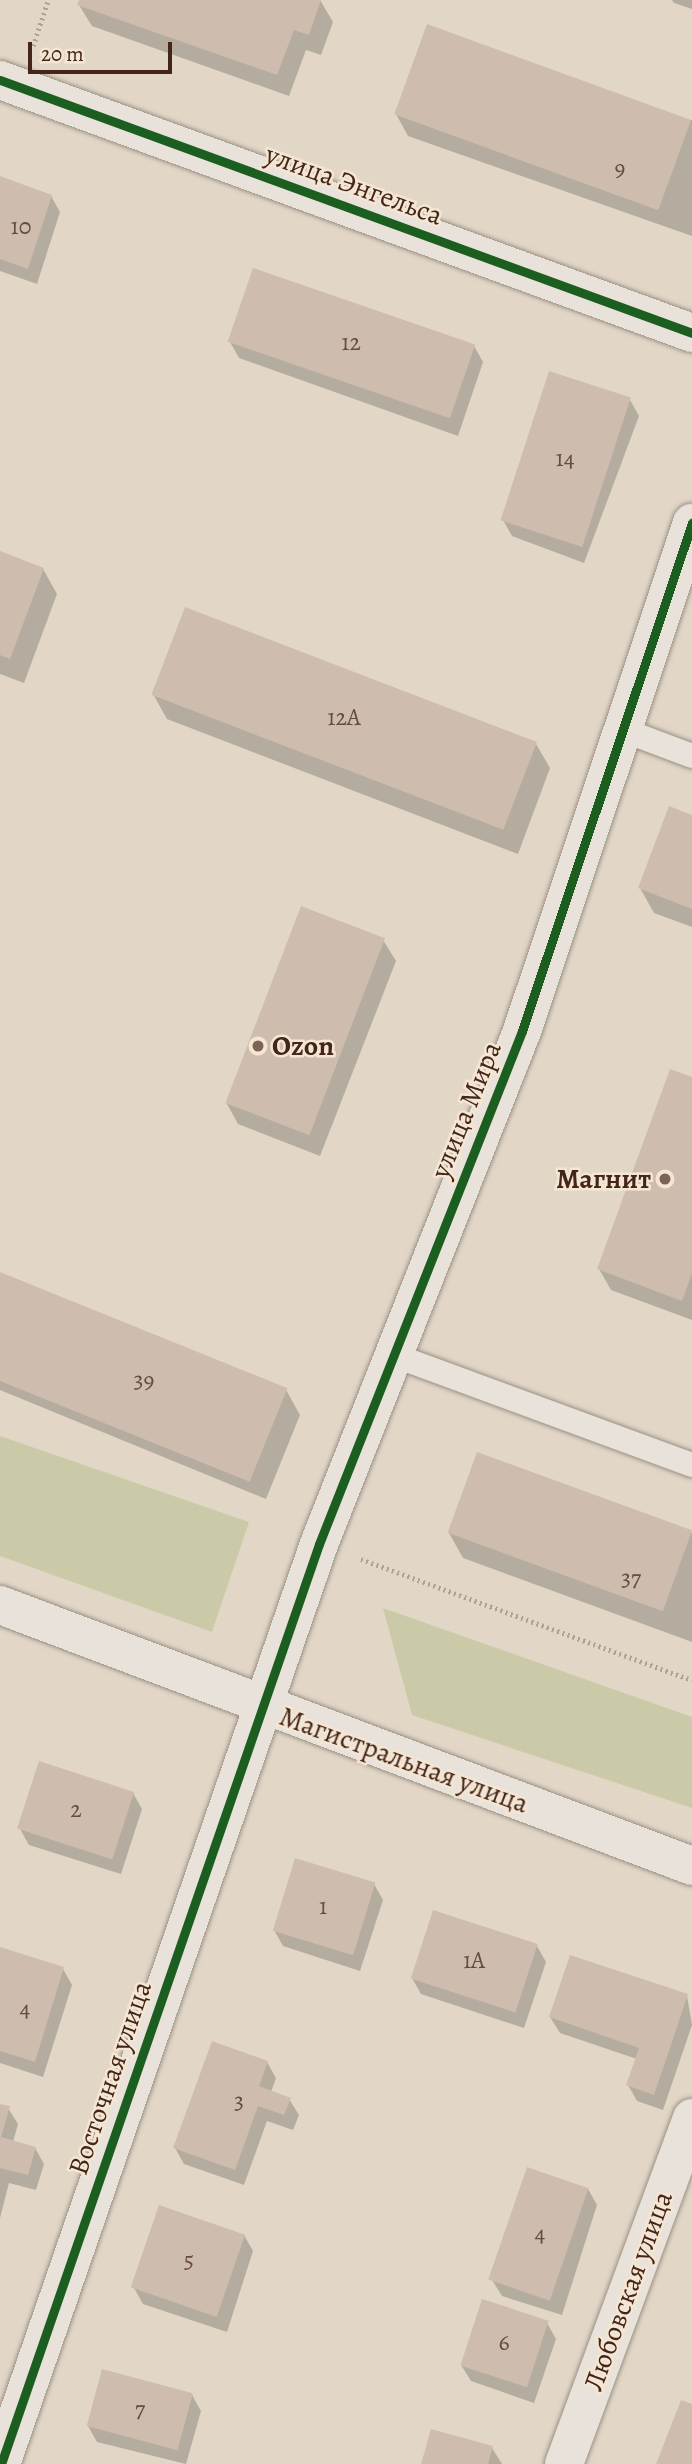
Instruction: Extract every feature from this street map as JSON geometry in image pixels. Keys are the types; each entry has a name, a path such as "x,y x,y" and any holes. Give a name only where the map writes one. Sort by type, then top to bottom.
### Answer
{"street":[{"name":"улица Энгельса","path":"0,80 692,333"},
{"name":"улица Мира","path":"262,1707 319,1544 522,1031 692,523"},
{"name":"Магистральная улица","path":"0,1605 262,1707 692,1866"},
{"name":"Восточная улица","path":"1,2464 262,1707"},
{"name":"Любовская улица","path":"565,2464 692,2118"}],"lane":[{"path":"623,730 692,756"},
{"path":"393,1354 692,1465"}],"path":[{"path":"319,1544 692,1679"}],"green space":[{"path":"0,1436 249,1522 212,1632 0,1556"},
{"path":"383,1608 692,1717 692,1808 412,1715"}],"building":[{"path":"79,0 321,0 309,35 294,30 277,75 77,5"},
{"path":"427,24 691,120 658,210 394,114"},
{"path":"0,176 52,195 28,269 0,259"},
{"path":"253,268 475,345 450,418 228,342"},
{"path":"549,371 631,398 582,547 500,520"},
{"path":"0,551 44,568 10,659 0,655"},
{"path":"185,607 537,742 503,830 151,695"},
{"path":"669,806 692,815 692,909 638,888"},
{"path":"301,906 385,938 309,1135 225,1103"},
{"path":"670,1069 692,1077 692,1273 682,1301 597,1269"},
{"path":"0,1272 287,1388 250,1482 0,1381"},
{"path":"477,1452 692,1530 663,1611 448,1533"},
{"path":"39,1761 134,1792 112,1859 17,1829"},
{"path":"295,1858 375,1883 353,1955 273,1931"},
{"path":"433,1910 538,1944 515,2012 411,1978"},
{"path":"0,1947 64,1967 35,2062 0,2051"},
{"path":"570,1955 688,1994 654,2095 626,2085 639,2048 549,2017"},
{"path":"212,2041 268,2061 259,2086 291,2098 284,2115 258,2106 235,2170 173,2148"},
{"path":"0,2104 10,2106 1,2137 36,2147 28,2175 0,2168"},
{"path":"527,2167 588,2188 550,2301 488,2280"},
{"path":"159,2205 245,2235 217,2317 131,2287"},
{"path":"482,2299 549,2321 527,2387 460,2366"},
{"path":"102,2369 193,2393 178,2450 87,2426"},
{"path":"681,2400 692,2404 692,2464 656,2464"},
{"path":"431,2429 493,2446 488,2464 421,2464"}],"cycle path":[{"path":"0,80 692,333"},
{"path":"1,2464 319,1544 522,1031 692,523"}],"place":[{"name":"Ozon","path":"258,1046"},
{"name":"Магнит","path":"665,1179"}]}
